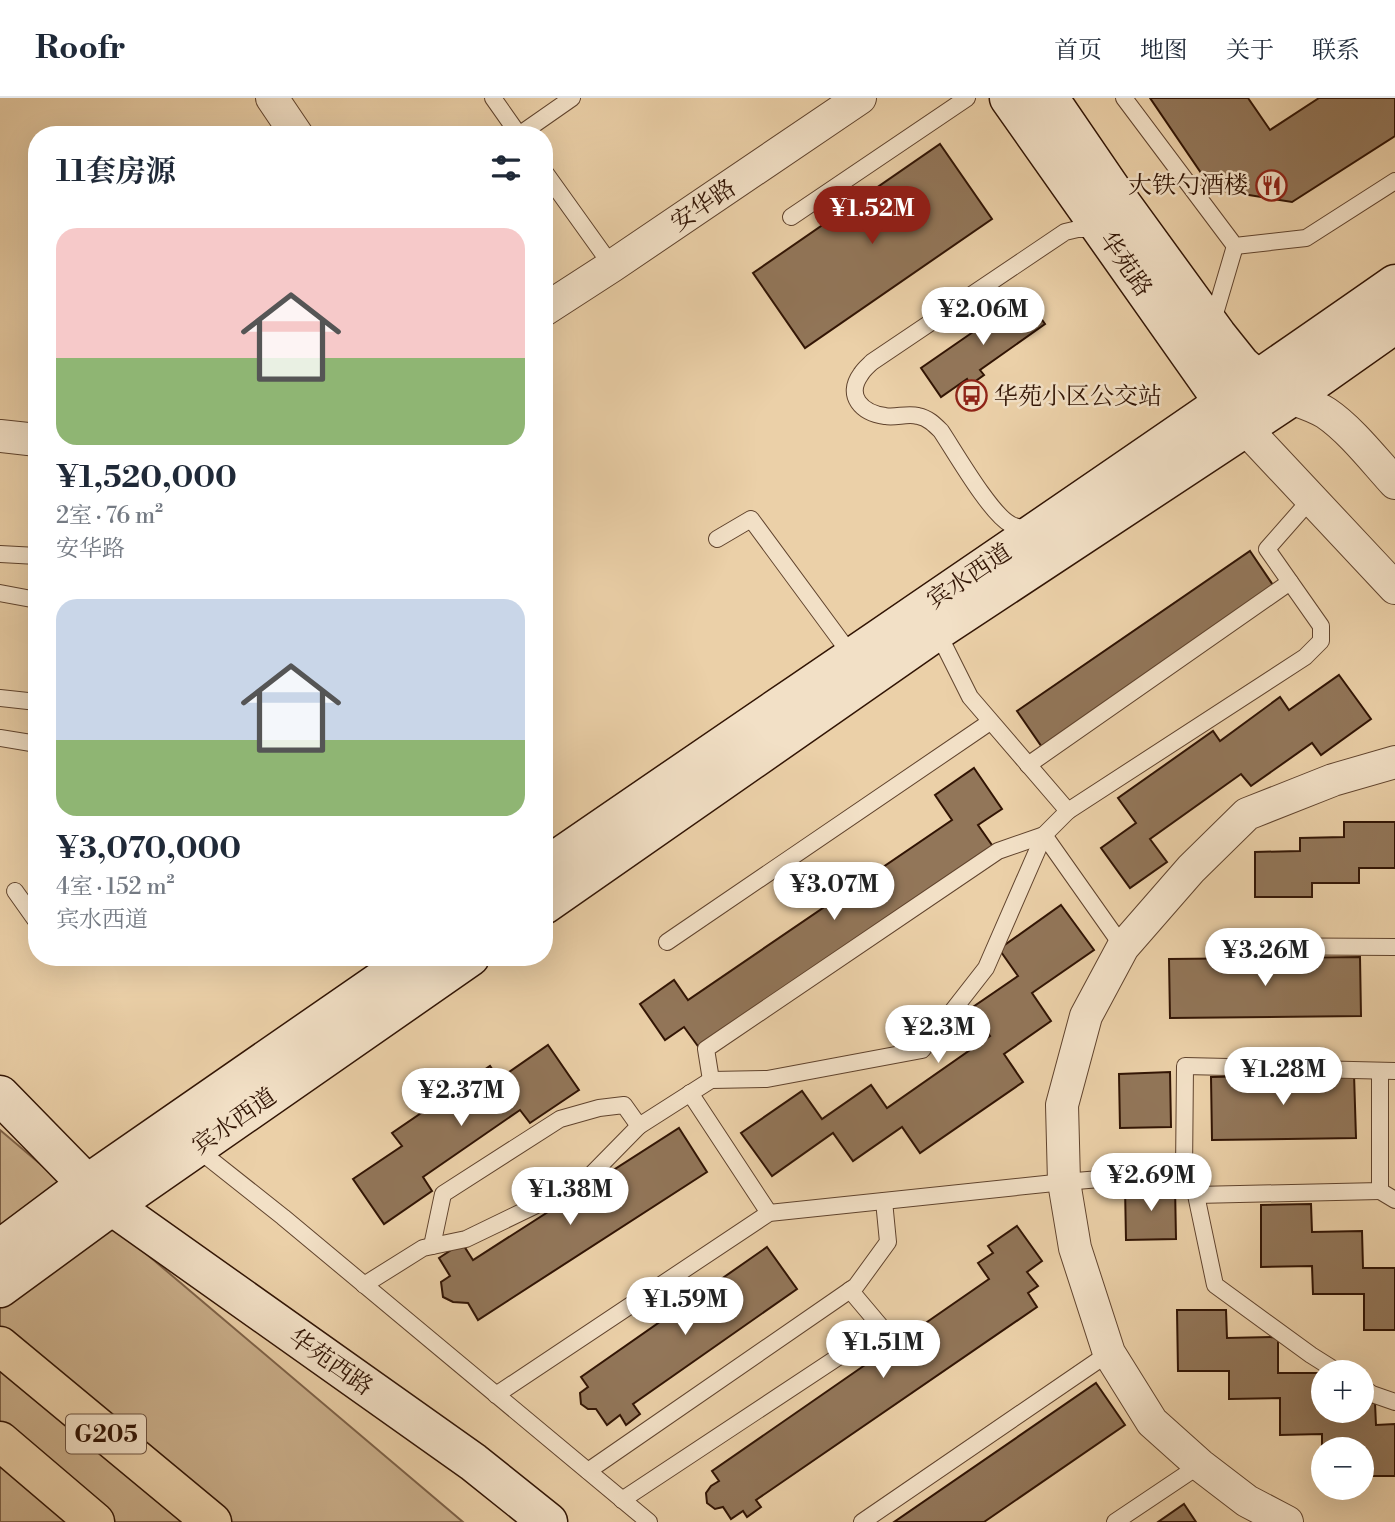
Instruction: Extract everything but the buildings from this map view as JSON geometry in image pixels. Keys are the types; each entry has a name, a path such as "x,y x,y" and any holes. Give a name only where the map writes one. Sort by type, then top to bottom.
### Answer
{"highway":[{"name":"G205","path":"0,1346 212,1522"},
{"name":"G205","path":"0,1441 95,1522"}],"main road":[{"name":"华苑路","path":"1009,98 1106,237 1207,340 1241,365 1256,399"},
{"name":"华苑路","path":"1049,98 1207,340"},
{"name":"宾水西道","path":"1320,357 1395,284"},
{"name":"宾水西道","path":"553,862 1041,527 1256,399 1320,357 1395,324"},
{"path":"1207,340 1251,350 1284,350 1320,357"},
{"name":"宾水西道","path":"553,899 937,631 1256,399"},
{"name":"宾水西道","path":"0,1288 99,1195 403,966"},
{"name":"宾水西道","path":"0,1249 99,1195 196,1148 457,966"},
{"name":"华苑西路","path":"0,1095 99,1195 473,1462 548,1522"}],"street":[{"path":"272,98 291,126"},
{"name":"安华路","path":"553,304 860,98"},
{"path":"1256,399 1310,405 1326,413 1395,483"},
{"path":"1256,399 1311,499 1395,588"},
{"path":"0,436 28,439"},
{"path":"1287,1522 1247,1502 1152,1422 1109,1353 1074,1248 1064,1182 1062,1105 1086,1016 1123,947 1191,869 1247,814 1333,780 1395,762"}],"lane":[{"path":"493,98 513,126"},
{"path":"532,126 572,98"},
{"path":"791,216 967,98"},
{"path":"1124,98 1235,246"},
{"path":"1235,246 1306,238 1395,181"},
{"path":"553,184 612,266"},
{"path":"1041,527 1023,528 1009,524 993,509 941,431 930,421 922,416 887,417 874,414 858,402 855,386 861,373 873,362 1065,232 1082,228 1106,237"},
{"path":"1207,340 1235,246"},
{"path":"364,1285 423,1248 466,1239 584,1182 639,1126 711,1080 767,1079 922,1050 986,968 1044,835 1069,811 1305,657 1321,642 1321,626 1267,550 1311,499"},
{"path":"717,540 751,519 852,656"},
{"path":"0,554 28,556"},
{"path":"1028,765 1290,582"},
{"path":"0,593 28,598"},
{"path":"937,631 970,697 1069,811"},
{"path":"0,698 28,701"},
{"path":"667,942 990,722"},
{"path":"0,737 28,742"},
{"path":"1044,835 1123,947"},
{"path":"711,1080 706,1049 998,850 1044,835"},
{"path":"15,891 28,909"},
{"path":"1247,946 1395,947"},
{"path":"1319,1360 1215,1285 1196,1195 1184,1172 1185,1066 1387,1071 1380,1191"},
{"path":"690,1093 769,1213"},
{"path":"432,1246 443,1194 560,1119 599,1108 624,1105 639,1126"},
{"path":"196,1148 283,1217 649,1522"},
{"path":"496,1395 769,1213 1184,1172"},
{"path":"1196,1195 1380,1191 1395,1200"},
{"path":"588,1471 856,1286 888,1242 884,1201"},
{"path":"622,1500 883,1328 850,1290"},
{"path":"862,1522 1109,1353"},
{"path":"1374,1395 1395,1402"},
{"path":"1115,1522 1200,1465"}],"shaded area":[{"path":"0,1130 463,1522 0,1522"}],"place":[{"name":"大铁勺酒楼","path":"1271,185"},
{"name":"华苑小区公交站","path":"971,396"}]}
